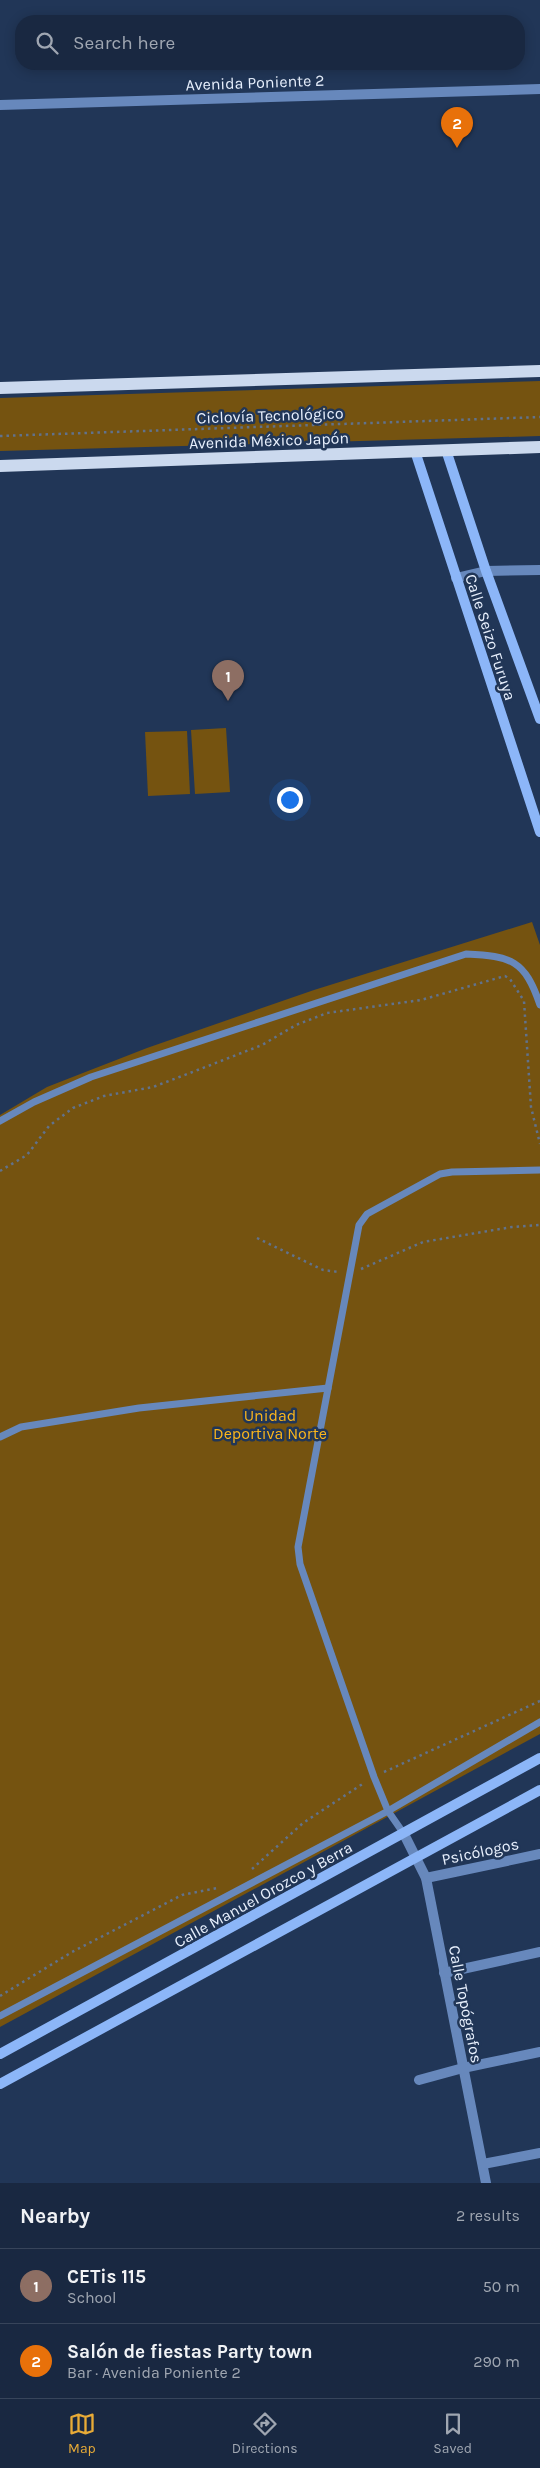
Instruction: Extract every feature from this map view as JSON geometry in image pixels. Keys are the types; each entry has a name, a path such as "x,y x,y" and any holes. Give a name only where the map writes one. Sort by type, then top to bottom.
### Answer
{"main road":[{"path":"0,388 540,371"},
{"name":"Avenida México Japón","path":"0,466 540,446"}],"street":[{"name":"Avenida Poniente 2","path":"0,105 540,89"},
{"name":"Calle Seizo Furuya","path":"415,450 540,832"},
{"name":"Calle Seizo Furuya","path":"446,450 486,572 540,719"},
{"path":"456,578 486,572 540,570"},
{"name":"Calle Manuel Orozco y Berra","path":"0,2054 540,1758"},
{"path":"0,2084 540,1790"},
{"name":"Calle Topógrafos","path":"404,1834 426,1878 486,2183"},
{"name":"Psicólogos","path":"426,1878 540,1854"},
{"path":"444,1973 540,1952"},
{"path":"419,2080 463,2068 540,2052"},
{"path":"483,2164 540,2153"}],"lane":[{"path":"0,1121 91,1077 466,954 494,955 513,960 534,988 540,1005"},
{"path":"404,1834 388,1811 374,1777 300,1564 298,1547 359,1225 367,1214 440,1174 452,1172 540,1170"},
{"path":"0,1437 21,1427 139,1408 328,1388"},
{"path":"0,2016 388,1811 540,1722"}],"path":[{"name":"Ciclovía Tecnológico","path":"0,436 540,417"},
{"path":"0,1171 27,1155 49,1126 74,1108 104,1096 153,1087 207,1067 262,1045 296,1025 328,1013 420,1000 505,976 510,979 524,1002 531,1107 540,1144"},
{"path":"257,1238 323,1270 350,1273 424,1242 512,1227 540,1225"},
{"path":"251,1870 303,1823 374,1777 540,1701"},
{"path":"0,1996 72,1952 182,1895 218,1888"}],"green space":[{"path":"540,381 540,436 0,451 0,398"},
{"path":"226,728 230,792 195,794 191,730"},
{"path":"187,731 190,794 148,796 145,732"},
{"name":"Unidad Deportiva Norte","path":"532,922 540,945 540,1734 0,2027 0,1115 47,1087 147,1048 314,990"}],"place":[{"name":"Salón de fiestas Party town","path":"457,148"},
{"name":"CETis 115","path":"228,701"}]}
